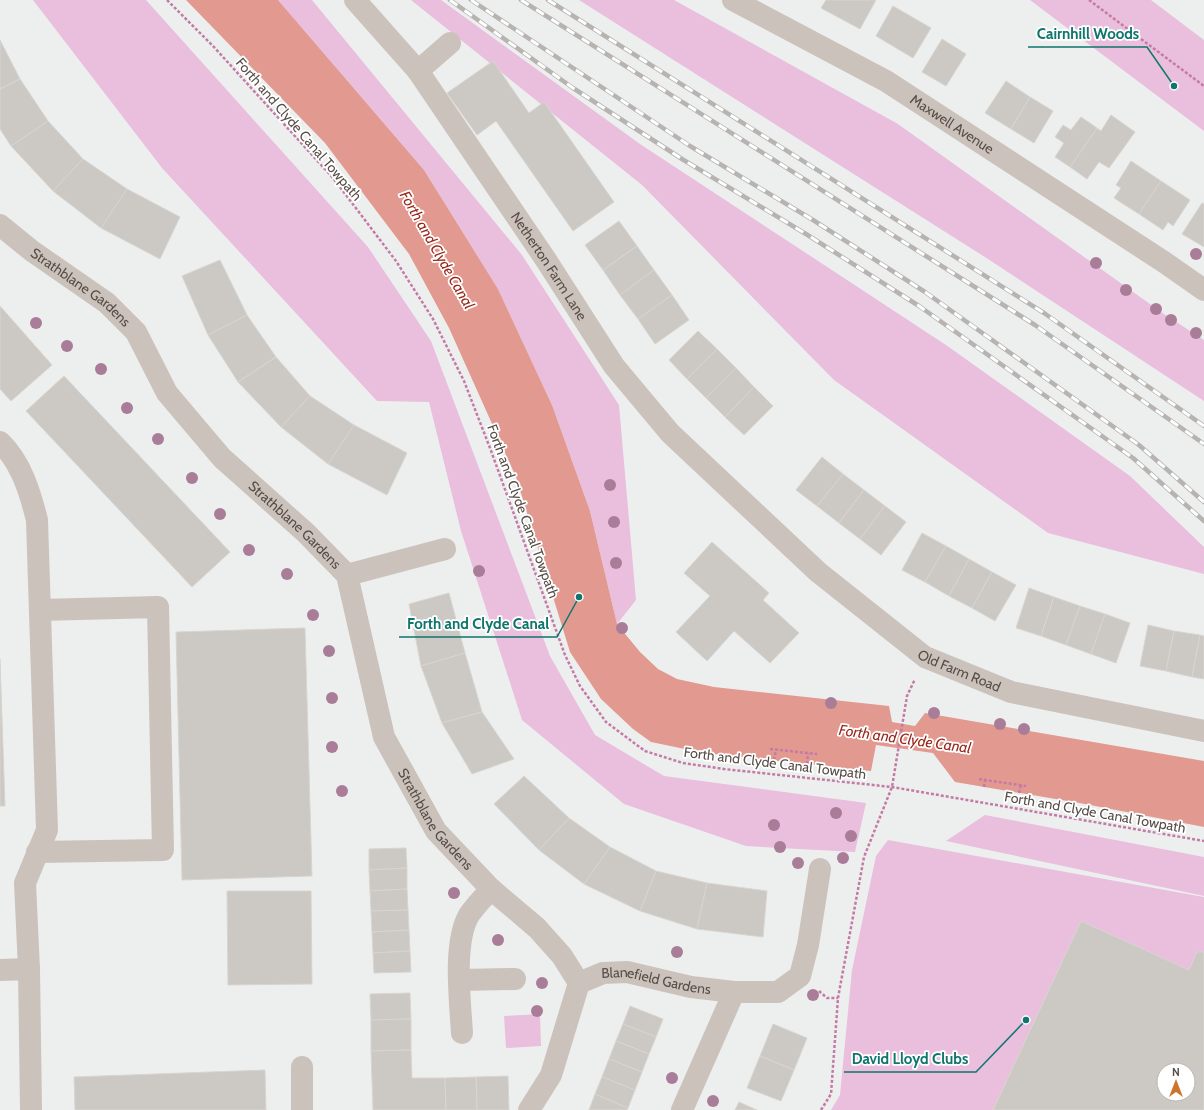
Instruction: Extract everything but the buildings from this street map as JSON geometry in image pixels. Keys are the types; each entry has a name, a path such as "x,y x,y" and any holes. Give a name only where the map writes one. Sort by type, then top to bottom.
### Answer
{"street":[{"name":"Netherton Farm Lane","path":"355,0 418,71 546,260 614,366 670,433 760,518"},
{"name":"Maxwell Avenue","path":"733,0 886,80 1164,262 1204,290"},
{"path":"418,71 450,43"},
{"name":"Strathblane Gardens","path":"0,225 32,251 107,303 136,332 168,393 222,458 306,533 347,575 384,737 436,832 491,889 537,928 562,956 579,983"},
{"path":"0,442 6,448 28,486 37,520 46,830 25,882 29,969 31,1110"},
{"name":"Old Farm Road","path":"760,518 818,572 925,657 1011,692 1204,731"},
{"path":"347,575 445,550"},
{"path":"37,852 163,850 158,607 40,610"},
{"name":"Blanefield Gardens","path":"579,983 603,973 627,972 691,987 734,992 778,992 800,976 808,945 820,870"},
{"path":"462,1033 459,980 461,943 464,928 469,915 491,889"},
{"path":"0,970 29,969"},
{"path":"459,980 515,979"},
{"path":"529,1110 551,1075 579,983"},
{"name":"Blanefield Gardens","path":"682,1110 734,992"},
{"path":"302,1067 302,1110"}],"path":[{"name":"Forth and Clyde Canal Towpath","path":"167,0 212,46 333,178 396,261 433,319 464,381 565,655 580,686 606,722 645,751 683,763 724,769 892,787 1204,841"},
{"path":"1089,0 1204,86"},
{"path":"822,1110 831,1094 838,998 864,857 892,787 907,696 925,657"},
{"path":"770,749 817,754"},
{"path":"774,760 776,750"},
{"path":"807,764 808,753"},
{"path":"978,779 1026,786"},
{"path":"984,787 985,780"},
{"path":"1019,793 1020,786"}],"shaded area":[{"path":"33,0 146,0 368,247 431,341 550,656 595,735 664,776 866,803 855,852 746,846 624,804 522,720 461,531 429,402 377,401 162,168"},
{"path":"278,0 312,0 522,255 619,405 636,600 617,624 590,511 552,405 498,289 424,170"},
{"path":"411,0 441,0 640,144 946,345 1130,476 1204,547 1204,574 1048,533 834,380 642,185"},
{"path":"579,0 674,0 898,124 1164,314 1204,340 1204,401 988,259"},
{"path":"1030,0 1151,0 1204,40 1204,131"},
{"path":"985,815 1204,857 1204,896 946,841"},
{"path":"888,840 1204,897 1204,1110 831,1110 840,1095 852,970 876,856"},
{"path":"540,1014 541,1046 506,1048 504,1016"}],"water":[{"path":"186,0 278,0 424,170 498,289 552,405 590,511 617,624 640,652 658,669 677,679 714,687 889,706 892,722 915,726 925,713 1204,761 1204,827 1085,804 955,782 933,753 876,745 871,771 704,753 651,742 633,729 601,699 570,652 516,477 449,328 409,254 325,143"}],"railway":[{"path":"450,0 573,88 682,159 806,234 919,306 1133,458 1204,521"},
{"path":"471,0 690,146 813,220 925,292 1139,445 1204,502"},
{"path":"521,0 1035,325 1204,444"},
{"path":"548,0 1044,313 1204,426"}],"place":[{"name":"Cairnhill Woods","path":"1174,86"},
{"name":"Forth and Clyde Canal","path":"579,597"},
{"name":"David Lloyd Clubs","path":"1026,1020"}]}
